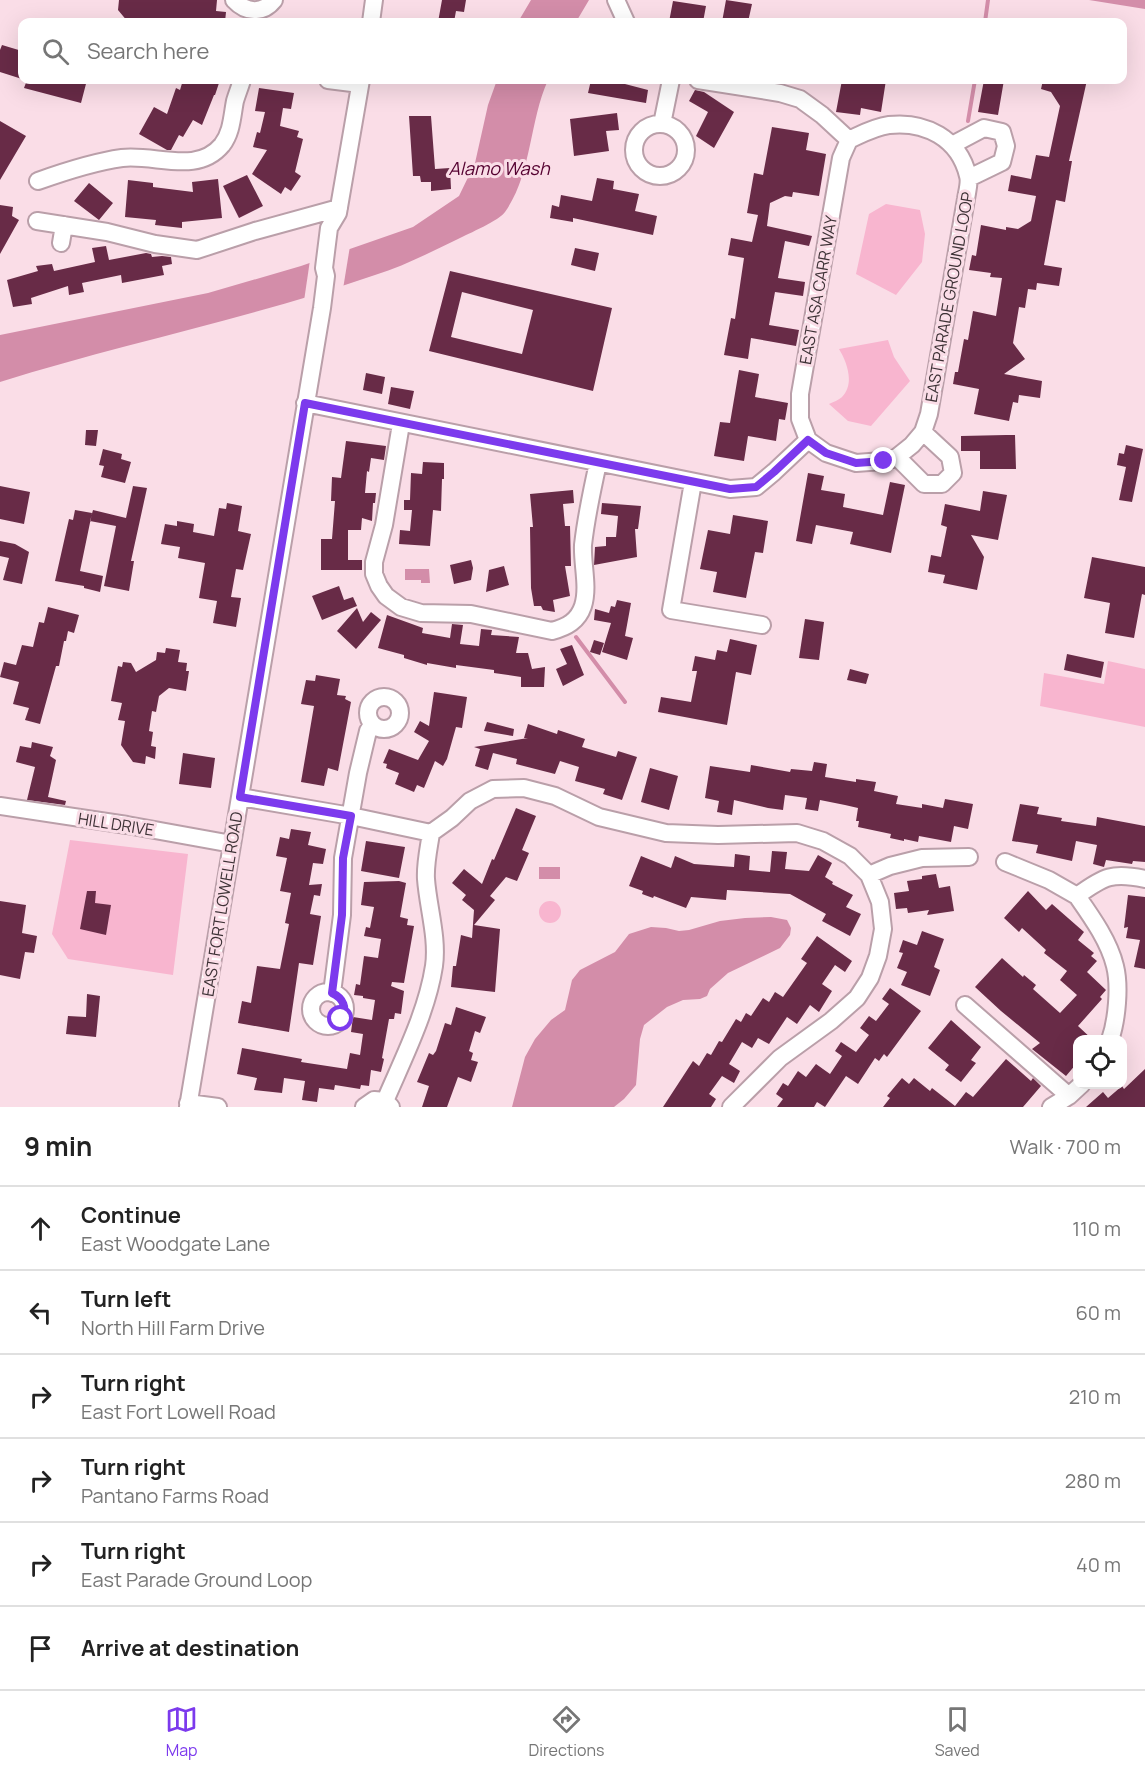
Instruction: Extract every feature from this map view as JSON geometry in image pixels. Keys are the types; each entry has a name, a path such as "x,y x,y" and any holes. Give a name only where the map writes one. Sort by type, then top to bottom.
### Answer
{"street":[{"path":"234,0 243,8 254,10 264,8 274,0"},
{"path":"371,18 374,0"},
{"path":"616,0 624,18"},
{"path":"38,181 74,168 124,158 182,163 212,155 224,143 231,129 241,84"},
{"name":"EAST FORT LOWELL ROAD","path":"188,1105 322,308 326,276 324,268 339,223 338,210 360,84"},
{"path":"662,124 670,84"},
{"path":"723,84 780,93 800,99 822,115 849,140"},
{"name":"EAST PARADE GROUND LOOP","path":"849,140 869,130 887,125 911,124 932,130 952,145 969,178 929,414 923,432"},
{"path":"952,145 984,128 1002,132 1006,146 1002,162 969,178"},
{"name":"EAST ASA CARR WAY","path":"808,440 800,418 800,394 841,158 849,140"},
{"path":"38,220 197,250 255,231 338,210"},
{"path":"61,243 64,225"},
{"path":"305,403 730,489 756,487 808,440 826,453 856,463 884,461 897,457 923,432 950,457 952,473 942,484 924,484 897,457"},
{"path":"401,424 384,525 374,562 374,574 386,596 401,607 421,613 471,614 552,631 565,628 573,622 584,603 583,546 598,463"},
{"path":"693,482 671,610 762,625"},
{"path":"332,993 342,915 343,858 358,773 372,725"},
{"path":"240,797 351,816 431,833 470,801 493,789 524,788 555,796 599,818 666,832 718,835 797,832 823,841 850,856 869,875 880,902 882,929 878,956 870,978 857,998 831,1021 780,1058 731,1107"},
{"name":"HILL DRIVE","path":"0,806 232,844"},
{"path":"364,1107 374,1100 388,1104 415,1032 434,965 434,943 426,876 431,833"},
{"path":"869,875 890,866 922,858 969,857"},
{"path":"1005,862 1049,880 1077,896 1098,927 1115,966 1117,1003 1112,1035"},
{"path":"1077,896 1098,881 1123,874 1145,879"},
{"path":"965,1005 1069,1096"},
{"path":"1051,1107 1077,1089"},
{"path":"188,1105 218,1107"}],"shaded area":[{"path":"886,204 920,210 925,234 922,262 896,295 856,274 869,214"},
{"path":"888,340 894,357 910,381 871,426 848,421 829,404 842,397 848,386 847,366 839,349"},
{"path":"1108,661 1145,669 1145,727 1040,706 1044,673 1104,684"},
{"path":"70,840 188,854 173,975 68,959 52,934"},
{"path":"550,901 560,908 561,912 554,922 550,923 540,916 539,912 546,902"}],"water":[{"path":"531,0 589,0 578,18 520,18"},
{"path":"1089,0 1145,0 1145,9"},
{"name":"Alamo Wash","path":"496,84 546,84 520,181 505,212 497,219 407,263 329,290 0,382 0,335 208,293 301,266 413,227 459,196 475,163 488,105"},
{"path":"405,569 429,569 430,583 421,583 421,580 405,580"},
{"path":"539,867 560,867 560,879 539,879"},
{"path":"771,917 787,920 791,928 790,935 780,948 728,973 710,989 707,996 700,999 683,1000 667,1007 644,1025 640,1039 636,1085 614,1107 512,1107 525,1057 535,1039 551,1020 565,1010 572,980 580,970 615,952 629,934 651,927 679,931 720,921"}],"pier":[{"path":"350,246 343,289 304,301 310,260"}],"building":[{"path":"119,0 217,0 216,11 226,12 225,18 125,18 118,10"},
{"path":"442,0 466,0 464,12 456,11 455,18 439,18"},
{"path":"726,0 752,4 749,18 723,18"},
{"path":"673,1 706,6 704,18 670,18"},
{"path":"2,45 18,50 18,78 0,72"},
{"path":"26,84 86,84 81,103 24,88"},
{"path":"182,84 219,84 202,125 193,120 183,137 179,135 171,150 167,150 139,134 154,107 167,114 176,88 180,90"},
{"path":"590,84 625,84 648,90 646,103 588,93"},
{"path":"841,84 885,84 881,112 861,108 860,115 836,112"},
{"path":"983,84 1003,84 998,115 978,112"},
{"path":"1042,84 1086,84 1069,161 1072,161 1065,202 1056,200 1044,265 1062,268 1059,286 1037,283 1036,290 1028,289 1025,308 1019,307 1013,343 1025,359 1004,374 1042,381 1040,398 1019,395 1018,403 1013,402 1009,421 974,414 979,389 953,384 955,372 958,372 964,339 968,340 973,311 996,316 1002,278 990,277 991,273 969,270 972,255 976,256 981,225 1006,230 1006,227 1018,229 1031,221 1036,196 1008,191 1011,175 1031,179 1036,155 1049,157 1060,106 1051,92 1041,89"},
{"path":"259,88 294,93 291,109 283,108 280,126 299,131 297,137 303,139 295,172 301,176 291,191 285,187 281,194 252,174 267,150 253,147 257,132 260,133 265,112 255,111"},
{"path":"695,90 704,92 734,112 714,148 696,136 708,112 689,101"},
{"path":"617,113 619,130 606,131 609,151 574,156 570,119"},
{"path":"409,116 431,116 435,169 450,168 451,189 431,191 431,182 421,182 420,176 413,176"},
{"path":"0,121 26,136 0,180"},
{"path":"772,127 809,133 806,150 826,154 819,196 793,192 792,197 785,196 770,203 767,226 812,236 809,246 785,241 778,278 805,282 803,296 775,292 769,325 799,330 796,346 751,338 748,359 724,355 731,318 735,319 744,258 728,255 731,238 752,242 758,215 747,213 754,173 763,175"},
{"path":"247,175 263,206 239,218 223,186"},
{"path":"597,178 614,181 613,189 639,194 635,211 657,216 653,235 573,218 573,222 550,218 552,205 559,207 561,195 592,201"},
{"path":"218,179 222,218 182,222 182,228 155,225 156,220 125,217 128,180 153,183 153,187 193,192 192,182"},
{"path":"89,183 113,203 99,220 74,201"},
{"path":"0,205 13,207 12,216 19,220 0,254"},
{"path":"106,246 109,260 146,253 151,254 152,257 171,257 172,264 162,266 164,275 122,283 121,275 82,283 84,292 69,295 68,286 31,298 32,304 13,307 7,280 38,271 36,266 52,264 54,271 95,262 92,248"},
{"path":"575,248 599,253 595,271 571,265"},
{"path":"450,271 612,308 593,391 429,351","holes":["462,292 533,310 522,354 451,337"]},
{"path":"739,370 759,374 755,397 788,403 785,420 779,419 776,441 748,436 744,461 714,456 720,422 730,423"},
{"path":"366,373 385,377 382,394 363,390"},
{"path":"391,387 414,391 410,409 388,404"},
{"path":"86,430 98,430 96,446 85,445"},
{"path":"1015,435 1016,469 980,469 980,451 961,451 961,436"},
{"path":"346,441 386,446 384,460 371,458 369,472 367,471 365,493 376,493 372,521 362,518 361,530 348,530 348,560 362,560 362,570 321,570 321,539 332,539 335,501 331,501 332,477 341,478"},
{"path":"1126,445 1143,449 1132,502 1119,500 1126,467 1117,465 1119,453 1124,454"},
{"path":"103,449 122,454 121,459 131,462 125,483 101,477 104,466 99,465"},
{"path":"423,462 444,463 441,511 433,510 430,546 399,544 400,530 410,531 412,510 404,510 404,500 410,500 411,473 422,474"},
{"path":"808,473 824,476 821,490 845,494 843,507 883,515 890,482 905,485 891,553 850,544 853,532 816,525 812,544 796,541"},
{"path":"0,486 30,492 24,524 0,519"},
{"path":"133,486 147,488 131,561 134,561 129,591 104,586 116,526 90,521 93,510 126,518"},
{"path":"573,490 574,503 563,504 565,526 570,526 571,566 565,566 570,596 553,600 555,612 543,610 541,606 534,606 531,588 530,527 533,527 530,494"},
{"path":"983,491 1007,495 998,540 971,535 984,557 977,590 943,583 945,575 928,572 931,555 941,557 947,527 941,525 945,504 980,511"},
{"path":"227,503 242,506 238,531 251,534 243,570 236,569 231,597 241,598 236,627 213,623 217,601 199,598 205,563 178,558 180,547 161,544 165,524 177,526 177,521 194,524 193,532 214,536 219,508 226,509"},
{"path":"602,503 641,506 638,529 635,529 637,557 594,565 595,547 606,546 606,537 616,537 618,516 601,514"},
{"path":"75,510 92,513 80,571 103,576 100,592 84,588 84,586 55,581 69,519 73,520"},
{"path":"733,515 768,521 763,553 755,552 746,598 713,592 717,572 700,569 708,530 730,534"},
{"path":"0,541 15,544 29,552 22,584 3,580 9,558 0,556"},
{"path":"1092,557 1145,567 1145,595 1142,594 1134,638 1105,633 1110,603 1084,598"},
{"path":"471,560 473,568 471,580 454,584 450,565"},
{"path":"504,566 509,585 486,592 489,570"},
{"path":"339,586 344,600 353,597 357,606 322,620 312,596"},
{"path":"617,600 631,603 625,636 633,638 627,660 602,652 611,623 594,620 595,609 609,613 611,606 615,607"},
{"path":"48,607 79,615 74,633 68,631 66,641 64,641 59,666 56,666 40,724 25,720 29,708 13,704 19,682 0,677 4,662 16,665 22,645 33,647 39,622 44,623"},
{"path":"357,608 363,622 371,612 381,620 356,649 337,631"},
{"path":"387,615 423,628 422,633 450,638 452,624 463,625 460,644 479,646 481,629 492,630 491,635 519,637 516,653 528,653 532,669 545,667 544,687 521,687 521,677 494,673 494,670 456,665 456,668 427,663 427,665 404,658 404,655 378,648"},
{"path":"805,619 824,622 819,660 799,658"},
{"path":"730,639 757,645 751,675 736,672 727,725 658,712 661,697 691,702 697,671 692,671 695,656 715,660 717,650 727,652"},
{"path":"594,640 604,643 600,655 590,652"},
{"path":"572,645 584,675 563,686 556,669 567,664 560,649"},
{"path":"166,648 180,650 178,662 187,663 186,671 189,671 186,691 169,688 159,696 156,712 152,711 149,731 153,732 151,746 156,747 155,759 146,756 145,764 133,762 121,745 125,721 118,720 122,703 111,701 118,666 122,667 123,662 131,663 136,672 156,660 157,652 165,653"},
{"path":"1067,654 1104,662 1101,678 1064,670"},
{"path":"850,669 869,674 866,684 847,680"},
{"path":"316,675 340,679 337,695 346,696 345,699 351,702 338,771 328,768 324,786 301,782 314,706 301,704 306,680 315,681"},
{"path":"434,692 467,697 462,728 456,727 443,766 435,761 424,788 417,785 414,792 395,784 399,773 386,768 387,764 383,763 389,749 418,760 429,741 414,732 420,721 429,726"},
{"path":"487,722 514,729 513,736 484,731"},
{"path":"528,724 557,734 558,730 585,739 582,747 616,757 618,751 637,757 622,800 603,794 605,789 575,781 579,767 560,761 555,774 516,764 517,759 493,753 488,770 475,766 480,749 474,747 528,738 524,738"},
{"path":"32,742 53,747 50,756 56,760 48,797 66,801 65,805 27,800 35,767 16,762 20,746 31,748"},
{"path":"183,753 215,758 211,788 179,784"},
{"path":"814,762 827,764 825,777 856,782 856,779 876,782 874,791 898,796 896,804 922,808 922,804 943,808 945,799 973,804 968,829 954,826 951,842 919,836 918,842 904,839 904,841 890,838 891,834 858,827 859,821 856,821 858,808 845,805 820,800 818,811 805,809 807,798 785,795 783,810 734,800 732,815 717,812 719,801 705,798 710,766 750,772 751,765 790,772 791,769 812,771"},
{"path":"650,768 678,776 669,810 641,802"},
{"path":"1020,804 1039,807 1037,814 1062,818 1061,821 1096,826 1097,817 1145,826 1145,862 1133,861 1132,864 1106,860 1104,867 1093,864 1097,845 1076,841 1072,861 1036,853 1038,845 1012,841"},
{"path":"516,808 536,816 522,850 529,853 517,881 506,877 490,896 495,900 474,925 500,929 495,992 451,987 453,966 456,966 461,935 472,938 474,910 462,900 466,895 452,883 464,869 482,884"},
{"path":"291,829 311,832 308,845 326,849 323,864 313,863 309,885 322,884 320,896 314,895 310,914 321,916 313,965 299,963 289,1032 238,1023 242,1001 251,1003 257,966 280,969 289,924 285,923 291,893 280,891 287,858 276,856 280,837 289,839"},
{"path":"366,841 405,847 399,878 361,871"},
{"path":"772,851 787,852 785,869 809,871 818,855 832,863 825,877 833,882 832,884 853,895 846,907 861,914 850,936 822,921 826,914 790,894 727,890 726,900 691,897 686,908 642,894 643,891 629,886 641,856 671,868 675,856 694,864 734,867 735,854 750,856 749,870 770,872"},
{"path":"936,874 939,888 950,886 954,911 927,915 929,910 908,913 907,908 896,909 894,893 909,891 907,881"},
{"path":"399,881 406,883 400,917 408,919 407,925 414,926 404,983 392,982 391,986 404,991 401,1014 395,1013 394,1019 389,1019 381,1072 371,1070 369,1086 361,1085 360,1089 335,1085 334,1090 319,1088 317,1102 302,1100 305,1081 284,1078 282,1093 254,1090 257,1078 237,1074 242,1048 302,1059 301,1062 347,1069 350,1053 360,1055 363,1034 351,1032 353,1017 372,1020 375,1000 354,995 356,984 360,985 364,956 378,958 381,939 364,936 366,927 370,928 374,907 361,905 364,882"},
{"path":"87,891 96,891 95,903 111,905 106,935 80,929"},
{"path":"1028,891 1046,910 1052,904 1084,932 1078,940 1094,953 1091,956 1097,961 1087,972 1106,990 1100,997 1102,999 1078,1026 1088,1035 1073,1035 1073,1068 1066,1076 1032,1049 1040,1043 975,987 1002,958 1023,977 1024,975 1036,985 1033,989 1060,1013 1077,995 1060,980 1067,971 1044,953 1046,950 1022,928 1019,932 1004,918"},
{"path":"1128,895 1145,897 1145,969 1134,967 1140,940 1126,938 1128,927 1124,928"},
{"path":"0,901 26,905 22,933 37,936 34,953 25,952 20,979 0,975"},
{"path":"922,931 944,939 934,967 940,970 930,996 901,985 907,972 897,968 903,953 899,952 903,940 917,945"},
{"path":"817,936 852,961 845,972 835,965 822,984 832,991 819,1012 810,1005 797,1024 787,1017 769,1044 758,1038 752,1048 742,1042 729,1064 740,1071 734,1083 722,1076 709,1094 716,1099 711,1107 663,1107 693,1061 699,1066 707,1053 711,1055 736,1019 741,1022 746,1013 751,1016 763,998 769,1002 775,992 783,997 807,963 801,959"},
{"path":"890,988 921,1011 887,1057 884,1054 879,1061 875,1058 858,1084 846,1076 825,1107 817,1102 814,1107 777,1107 783,1099 776,1094 783,1083 788,1086 798,1071 806,1077 816,1064 830,1074 842,1056 835,1051 841,1042 856,1052 869,1035 860,1028 869,1016 876,1021 889,1004 882,999"},
{"path":"87,994 100,996 96,1037 66,1034 68,1016 86,1017"},
{"path":"456,1007 486,1017 480,1033 475,1031 469,1051 473,1053 471,1060 478,1062 471,1082 458,1077 447,1107 422,1107 429,1086 417,1082 429,1053 433,1055 436,1051 445,1023 451,1025"},
{"path":"951,1020 981,1047 971,1060 976,1063 961,1082 945,1070 949,1065 928,1048"},
{"path":"1006,1059 1031,1081 1033,1078 1041,1086 1023,1107 883,1107 890,1098 887,1096 902,1078 909,1084 914,1078 930,1091 932,1088 955,1106 966,1092 973,1097"},
{"path":"1145,1069 1145,1107 1086,1107 1103,1092 1108,1098 1118,1089 1127,1089 1127,1086"}],"waterway":[{"path":"986,18 988,0"},
{"path":"968,121 974,84"},
{"path":"576,637 625,702"}],"route":[{"path":"341,1019 344,1015 344,1004 337,995 332,993 342,915 343,858 351,816 240,797 305,403 730,489 756,487 808,440 826,453 856,463 884,461"}]}
